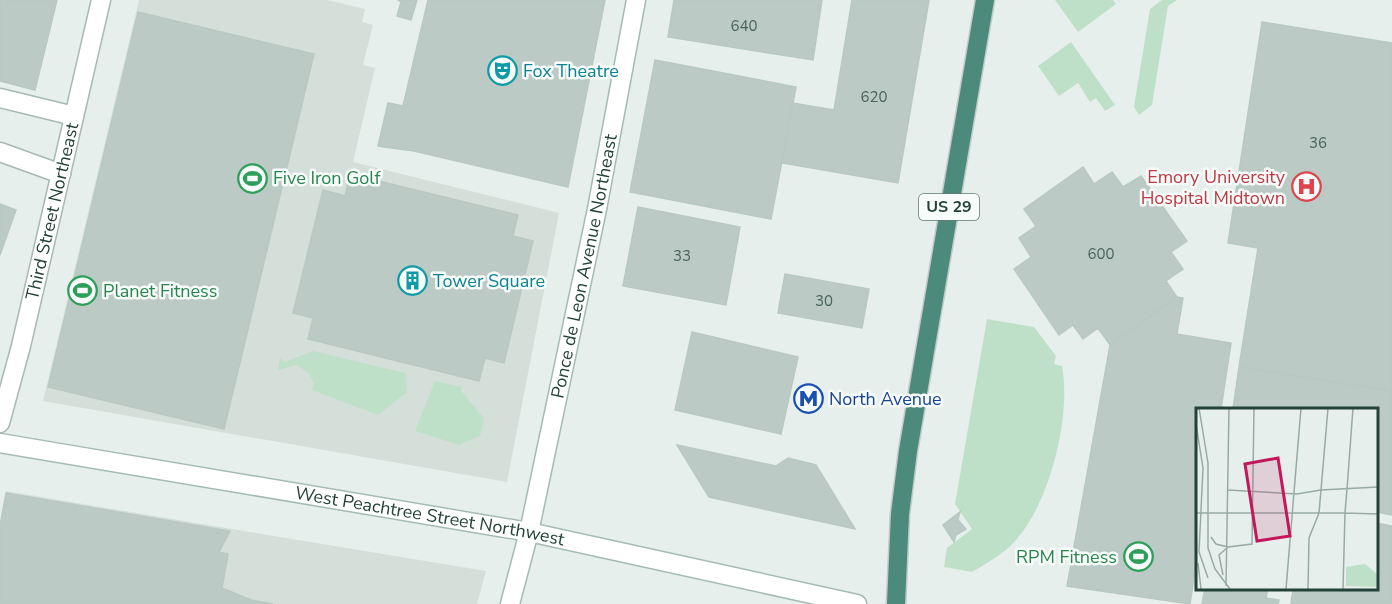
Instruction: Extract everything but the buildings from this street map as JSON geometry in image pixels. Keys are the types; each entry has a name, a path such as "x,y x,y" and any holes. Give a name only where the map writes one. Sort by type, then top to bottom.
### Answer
{"highway":[{"name":"US 29","path":"896,604 899,524 908,451 985,0"}],"main road":[{"name":"Third Street Northeast","path":"0,423 18,357 100,0"},
{"name":"Ponce de Leon Avenue Northeast","path":"510,604 529,532 609,149 636,0"},
{"path":"0,98 74,116"},
{"path":"0,152 60,174"},
{"name":"West Peachtree Street Northwest","path":"0,442 529,532 857,604"}],"shaded area":[{"path":"139,0 327,0 365,9 362,22 373,25 363,65 375,68 353,162 559,213 507,482 43,401"},
{"path":"6,491 486,571 477,604 0,604 0,527"}],"green space":[{"path":"1055,0 1113,0 1116,4 1078,32"},
{"path":"1162,0 1177,0 1168,6 1152,105 1139,115 1134,107 1150,9"},
{"path":"1071,42 1115,105 1105,111 1096,98 1090,102 1078,83 1059,96 1038,66"},
{"path":"987,319 1034,327 1056,356 1054,364 1062,366 1063,412 1054,464 1034,513 1022,533 1007,549 972,572 944,567 947,548 972,529 955,504"},
{"path":"313,351 405,373 407,392 378,415 312,390 314,383 308,373 297,365 278,370 280,358 285,362"},
{"path":"435,381 462,387 461,391 484,418 480,436 459,445 415,431"}],"place":[{"name":"Fox Theatre","path":"502,71"},
{"name":"Five Iron Golf","path":"252,178"},
{"name":"Emory University Hospital Midtown","path":"1306,187"},
{"name":"Tower Square","path":"412,281"},
{"name":"Planet Fitness","path":"82,291"},
{"name":"North Avenue","path":"808,399"},
{"name":"RPM Fitness","path":"1138,557"}]}
